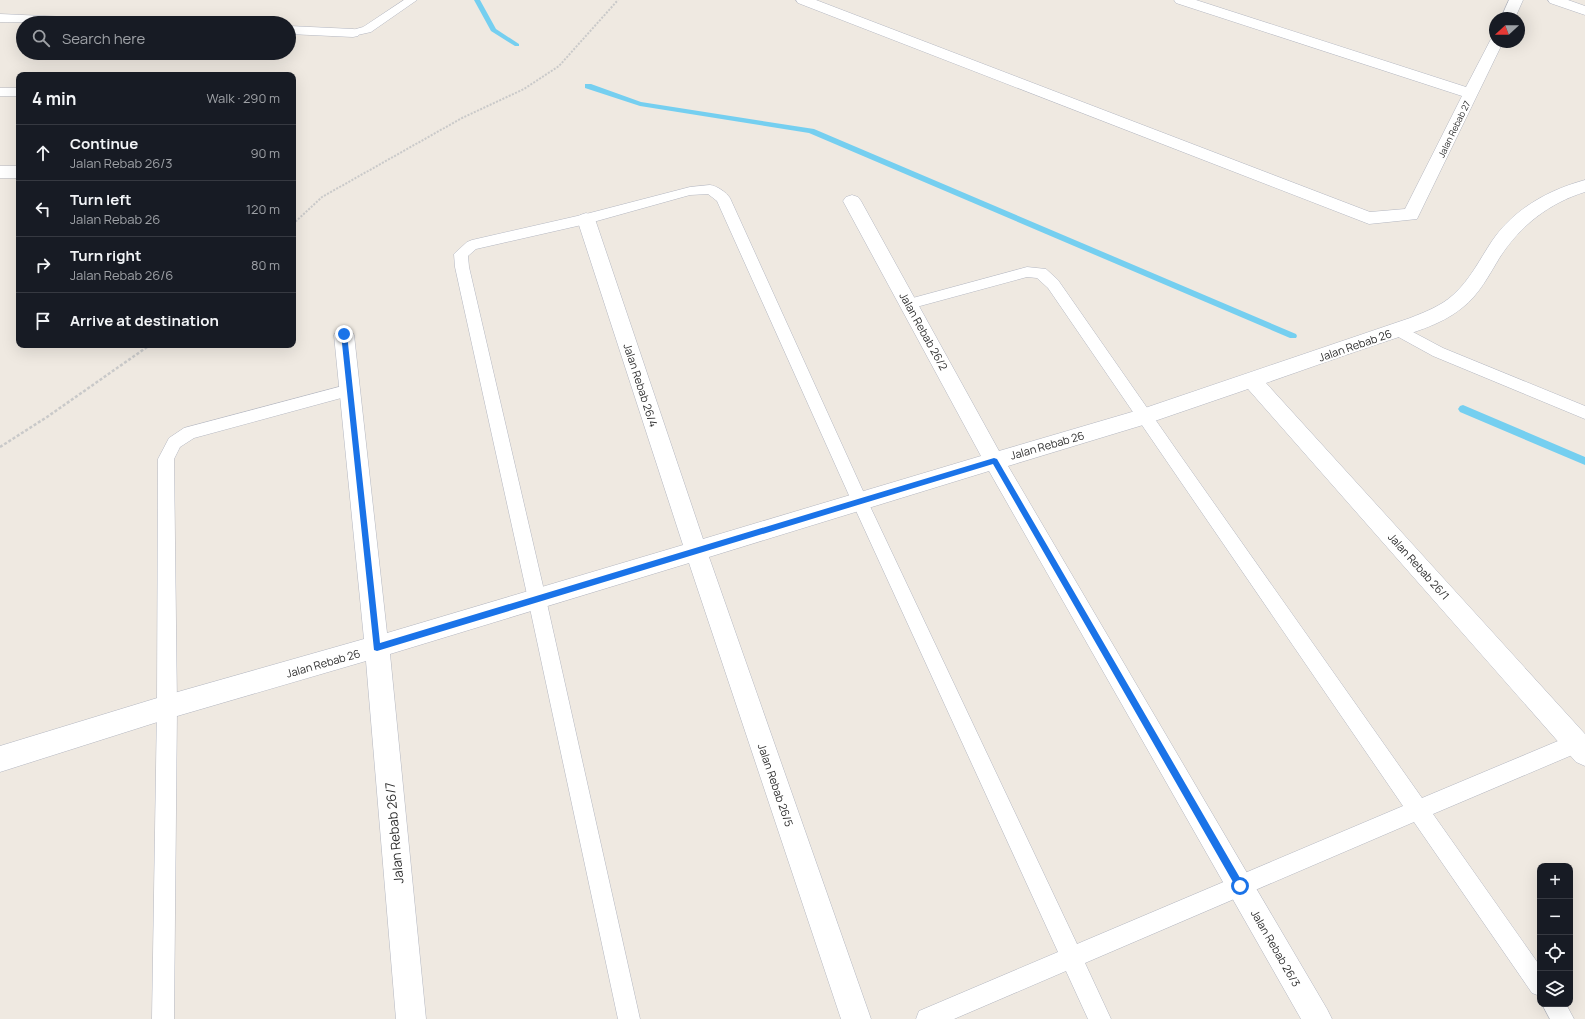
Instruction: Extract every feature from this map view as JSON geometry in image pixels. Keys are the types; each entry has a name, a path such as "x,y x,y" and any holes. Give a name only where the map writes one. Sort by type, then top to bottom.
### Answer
{"street":[{"name":"Jalan Rebab 27","path":"803,0 1369,218 1391,218 1411,215 1493,48"},
{"path":"1181,0 1471,94"},
{"path":"1511,12 1516,0"},
{"path":"1555,0 1585,11"},
{"path":"0,18 16,19"},
{"path":"296,30 353,33"},
{"path":"0,172 16,172"},
{"name":"Jalan Rebab 26","path":"0,759 167,707 377,648 994,461 1143,418 1398,330 1442,312 1459,301 1482,272 1504,238 1520,221 1541,204 1574,189 1585,186"},
{"name":"Jalan Rebab 26/2","path":"852,201 994,461"},
{"name":"Jalan Rebab 26/4","path":"586,219 696,551"},
{"name":"Jalan Rebab 26/7","path":"344,334 377,648 411,1019"},
{"name":"Jalan Rebab 26/1","path":"1252,380 1581,748"},
{"name":"Jalan Rebab 26/3","path":"994,461 1317,1019"},
{"name":"Jalan Rebab 26/5","path":"696,551 856,1019"}],"lane":[{"path":"353,33 367,30 411,0"},
{"path":"0,92 16,92"},
{"path":"629,1019 464,275 461,254 472,245 586,219 690,191 710,189 723,198 860,502 1100,1019"},
{"path":"909,304 1027,272 1042,272 1053,284 1143,418 1419,810 1537,981"},
{"path":"1398,330 1438,352 1585,413"},
{"path":"163,1019 167,707 166,459 170,447 176,439 190,433 350,390"},
{"path":"927,1019 1419,810 1581,748"},
{"path":"1555,1007 1563,1019"}],"path":[{"path":"296,221 322,197 462,118 524,89 559,66 618,0"},
{"path":"0,447 146,348"}],"waterway":[{"path":"477,0 493,30 517,45"},
{"path":"588,86 640,104 811,131 1293,336"},
{"path":"1463,409 1585,461"}],"route":[{"path":"344,334 377,648 994,461 1240,886"}]}
